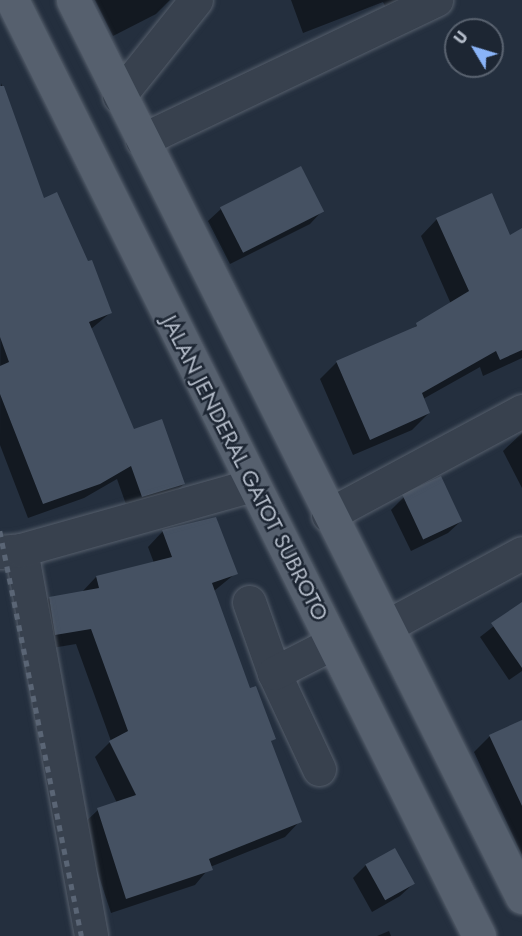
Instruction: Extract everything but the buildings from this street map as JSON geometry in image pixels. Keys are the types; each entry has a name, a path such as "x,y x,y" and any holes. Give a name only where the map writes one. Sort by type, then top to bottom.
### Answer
{"main road":[{"name":"JALAN JENDERAL GATOT SUBROTO","path":"12,0 479,936"},
{"path":"73,0 328,515 519,882"}],"street":[{"path":"119,96 196,0"},
{"path":"142,140 436,0"},
{"path":"328,515 522,411"},
{"path":"91,936 11,551 253,485"},
{"path":"387,626 522,553"},
{"path":"249,602 274,673 319,769"},
{"path":"274,673 333,643"}],"railway":[{"path":"0,531 82,936"}]}
